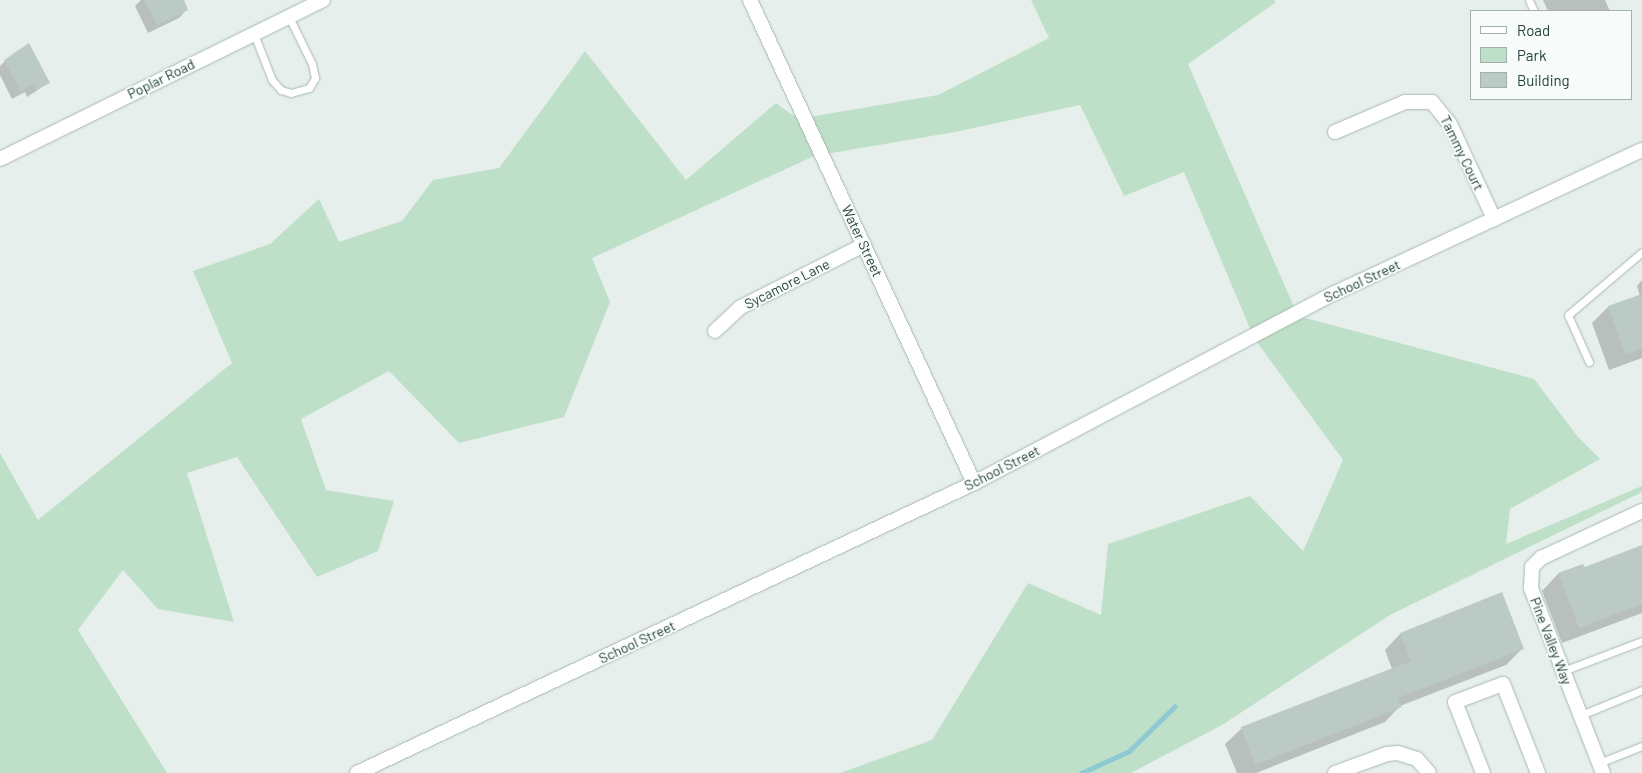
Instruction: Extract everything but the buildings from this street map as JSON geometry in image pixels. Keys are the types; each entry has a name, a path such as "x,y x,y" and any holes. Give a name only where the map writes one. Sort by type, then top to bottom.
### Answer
{"street":[{"name":"Poplar Road","path":"0,159 323,0"},
{"name":"Water Street","path":"750,0 974,483"},
{"name":"Tammy Court","path":"1335,132 1405,102 1432,102 1450,124 1494,219"},
{"name":"School Street","path":"357,773 377,769 974,483 1333,294 1642,150"},
{"name":"Sycamore Lane","path":"715,331 742,307 864,246"},
{"name":"Pine Valley Way","path":"1601,768 1531,588 1532,567 1541,558 1642,511"},
{"path":"1483,773 1455,702 1503,684 1538,773"},
{"path":"1335,773 1387,754 1398,753 1417,759 1429,773"}],"lane":[{"path":"254,34 272,80 281,90 290,93 309,88 314,78 312,64 288,17"},
{"path":"1589,362 1568,315 1642,252"},
{"path":"1563,671 1642,641"},
{"path":"1580,715 1642,690"},
{"path":"1601,768 1642,746"}],"green space":[{"path":"1031,0 1274,0 1275,3 1188,64 1298,316 1534,379 1578,437 1600,459 1510,509 1506,544 1642,486 1642,492 1390,615 1222,725 1131,773 840,773 932,740 1028,583 1101,615 1108,544 1250,496 1303,551 1343,460 1254,338 1184,172 1124,196 1080,105 955,132 814,156 592,258 610,302 564,417 459,443 389,371 301,419 326,490 394,501 378,551 317,577 237,457 187,473 234,622 158,609 123,570 78,630 167,773 0,773 0,453 38,520 232,363 193,271 270,244 319,199 339,242 402,221 433,180 499,168 585,51 686,180 776,103 798,119 938,95 1049,38"}],"waterway":[{"path":"1081,773 1129,751 1175,706"}]}
